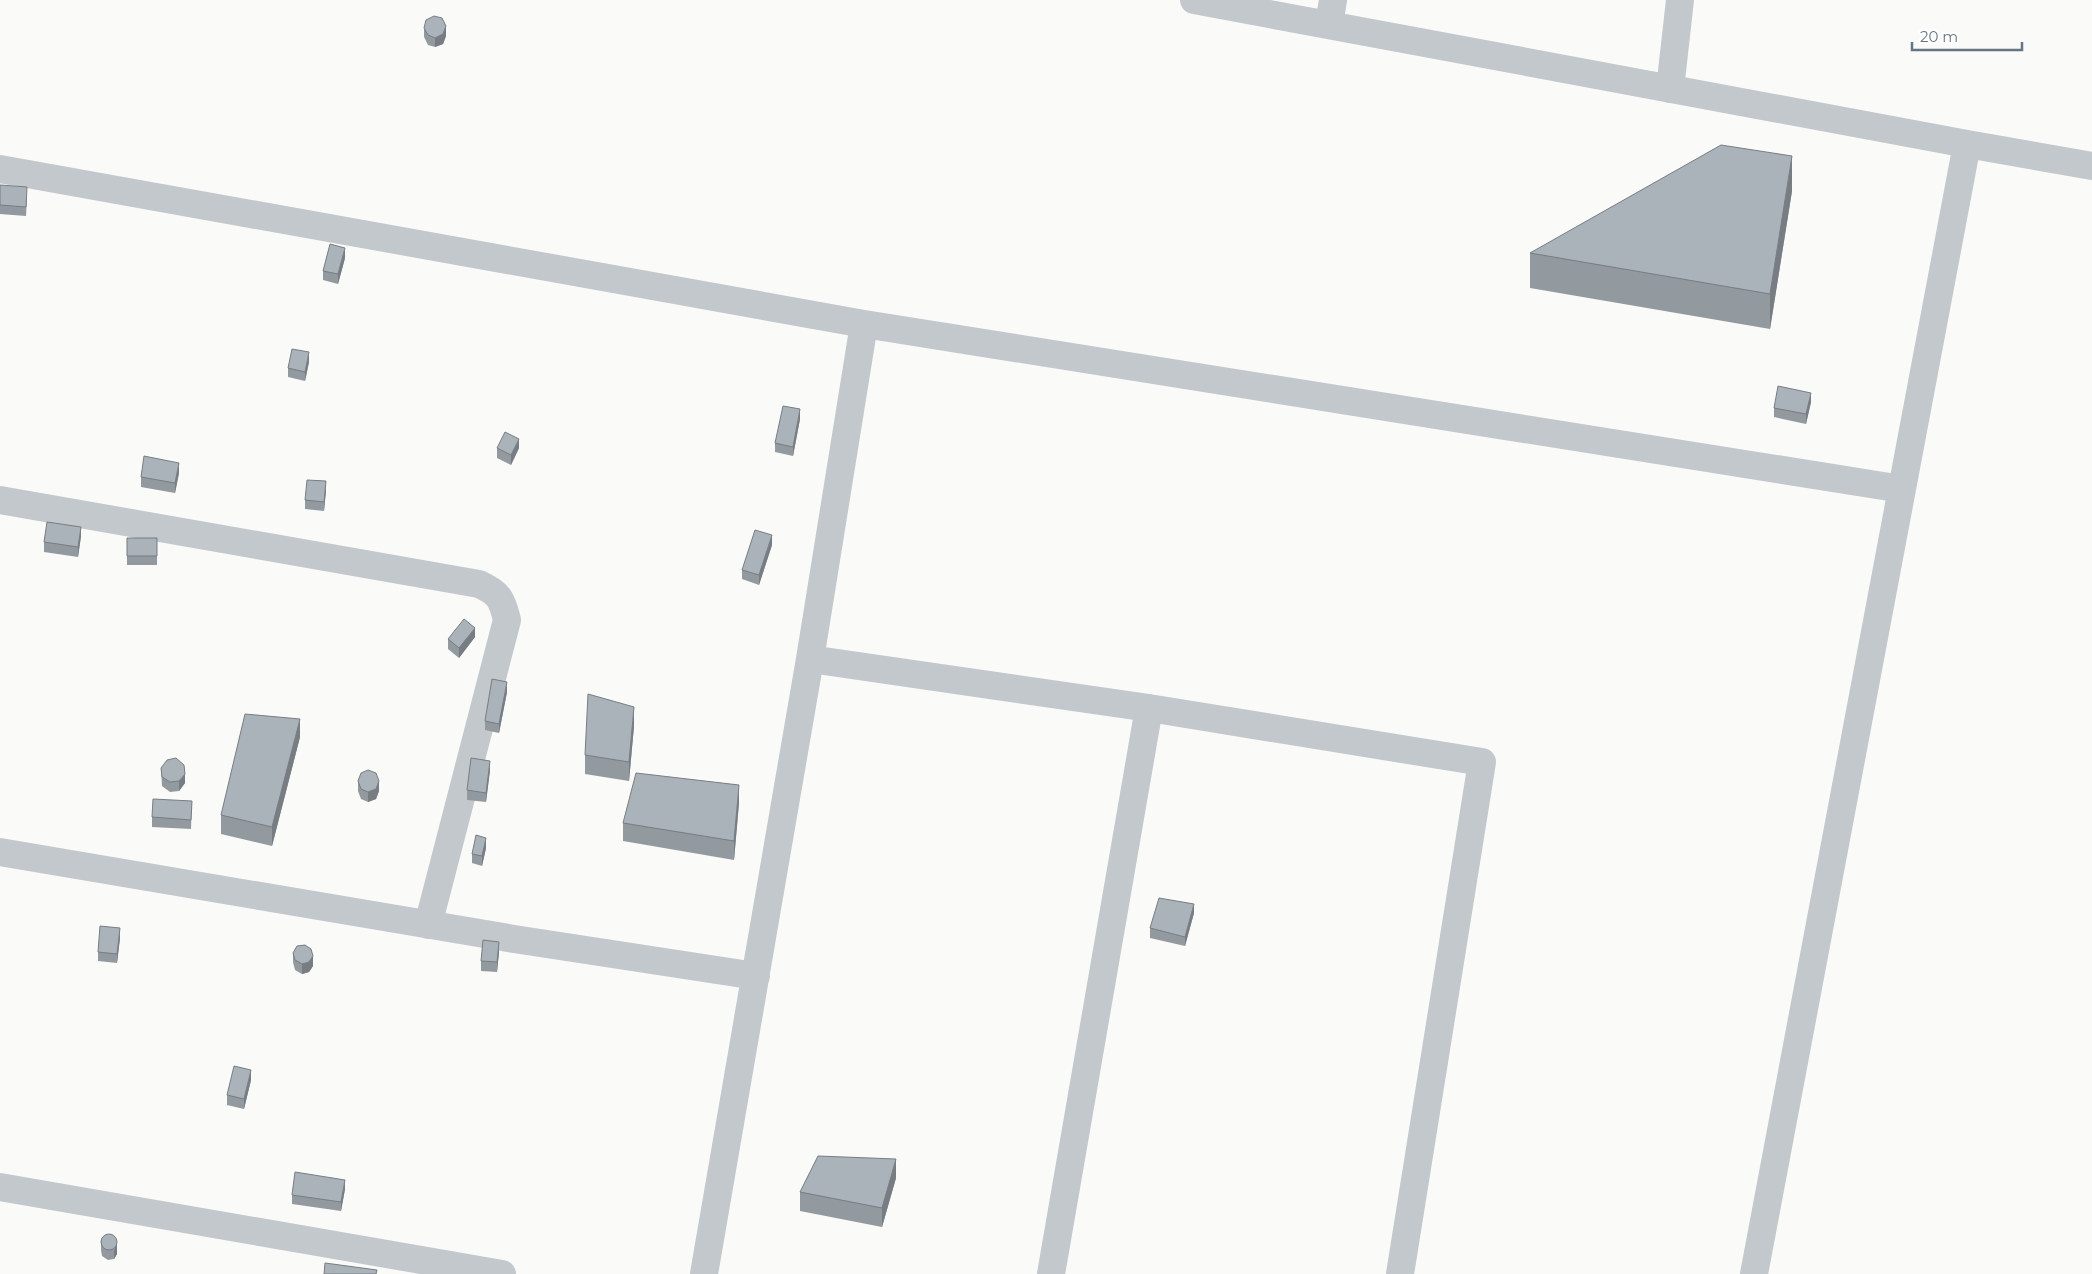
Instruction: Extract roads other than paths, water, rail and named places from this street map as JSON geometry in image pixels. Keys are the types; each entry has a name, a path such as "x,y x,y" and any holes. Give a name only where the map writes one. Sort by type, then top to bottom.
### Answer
{"street":[{"path":"1194,0 1331,13 1670,89 2092,166"},
{"path":"1670,89 1680,0"},
{"path":"1754,1274 1967,144"},
{"path":"0,170 864,324 1902,489"},
{"path":"704,1274 810,659 864,324"},
{"path":"0,500 479,584 495,592 503,605 507,620 428,925"},
{"path":"810,659 1149,708 1482,762 1400,1274"},
{"path":"1051,1274 1149,708"},
{"path":"0,852 428,925 756,976"},
{"path":"0,1187 502,1274"}]}
